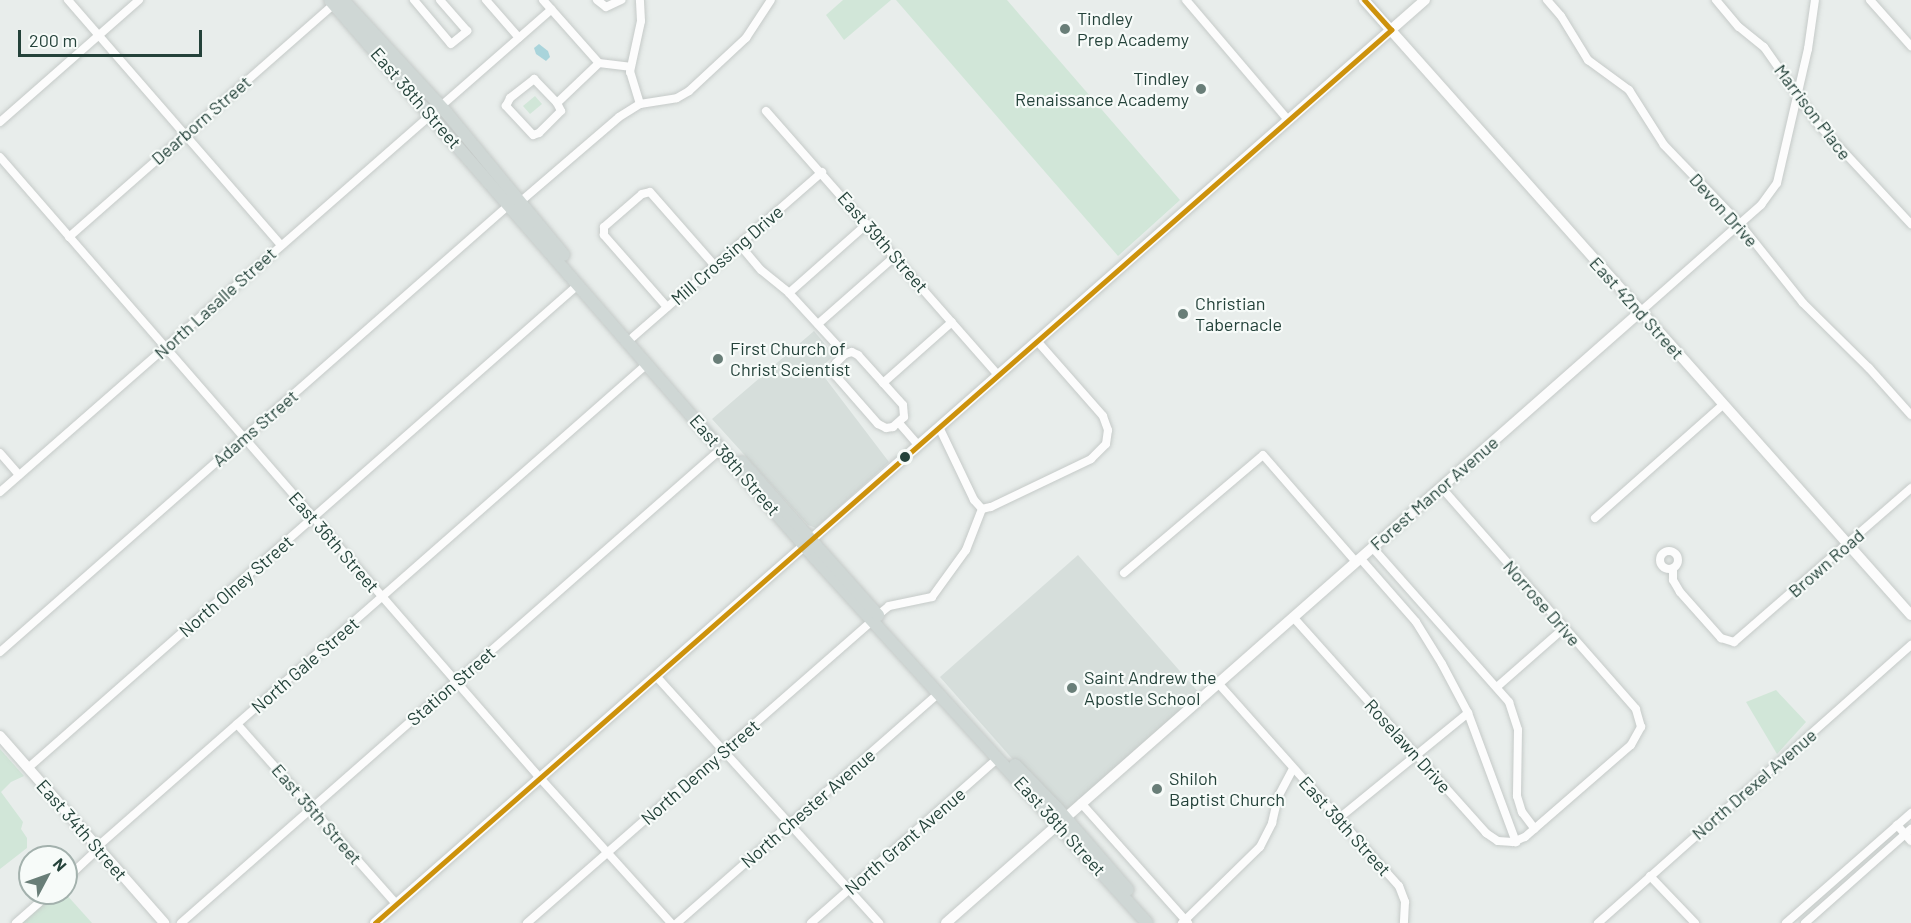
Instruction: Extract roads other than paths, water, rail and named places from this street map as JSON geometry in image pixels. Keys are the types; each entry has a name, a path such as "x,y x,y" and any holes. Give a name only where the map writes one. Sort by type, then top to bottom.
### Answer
{"main road":[{"name":"East 38th Street","path":"336,1 441,105 579,284 647,364 998,758 1061,820 1147,923"},
{"name":"East 38th Street","path":"336,1 430,114 515,203 633,337 808,543"},
{"name":"East 38th Street","path":"875,618 971,719 1156,923"}],"street":[{"path":"68,0 281,244"},
{"path":"0,122 139,0"},
{"path":"414,0 451,44 467,31 441,0"},
{"path":"486,0 519,38"},
{"path":"543,0 599,63 630,67"},
{"path":"597,0 606,7 621,0"},
{"path":"640,0 641,21 630,67 632,86 640,104 677,98 750,34 771,0"},
{"path":"1186,0 1288,120"},
{"name":"East 42nd Street","path":"1364,0 1911,615"},
{"path":"375,923 1425,0"},
{"name":"Devon Drive","path":"1547,0 1561,16 1584,56 1629,90 1655,135 1740,224 1794,293 1869,368 1911,416"},
{"name":"Marrison Place","path":"1716,0 1739,27 1769,53 1818,124 1874,188 1911,224"},
{"name":"Forest Manor Avenue","path":"945,923 1761,205 1777,183 1815,0"},
{"path":"1870,0 1911,46"},
{"name":"Dearborn Street","path":"69,237 336,1"},
{"name":"North Lasalle Street","path":"0,492 552,9"},
{"path":"557,103 599,63"},
{"path":"534,79 557,103 561,108 560,114 539,134 533,135 506,106 510,98 534,79"},
{"name":"Adams Street","path":"0,652 515,203 608,125 640,104"},
{"name":"East 39th Street","path":"766,111 998,375"},
{"name":"East 36th Street","path":"0,157 243,439 540,778 671,923"},
{"name":"Mill Crossing Drive","path":"633,337 822,172"},
{"path":"667,308 604,235 604,226 648,192 715,266"},
{"path":"789,293 867,224"},
{"path":"739,244 761,270 789,293 845,354"},
{"path":"818,324 895,256"},
{"name":"North Olney Street","path":"28,768 579,284"},
{"path":"883,383 952,322"},
{"path":"939,427 974,500 982,509 992,507 1091,459 1106,444 1108,430 1103,416 1037,341"},
{"path":"856,353 883,383 903,405 904,417 891,428 882,427 836,376 835,366 845,354 856,353"},
{"name":"North Gale Street","path":"78,867 237,724 647,364"},
{"path":"1595,518 1724,404"},
{"path":"899,423 918,446"},
{"name":"Station Street","path":"181,923 721,449"},
{"path":"0,453 19,475"},
{"path":"1124,573 1263,455 1416,622 1468,713 1516,842 1535,829 1527,820 1518,802 1516,784 1518,727 1509,702 1498,686 1372,547"},
{"name":"Norrose Drive","path":"1441,487 1636,709 1640,720 1640,733 1632,744 1535,829"},
{"name":"Brown Road","path":"1673,568 1673,580 1680,592 1721,638 1731,642 1741,638 1911,488"},
{"name":"North Denny Street","path":"527,923 889,606 932,597 966,550 982,509"},
{"name":"Roselawn Drive","path":"1293,617 1490,837 1504,843 1516,842"},
{"path":"1498,686 1564,628"},
{"name":"North Drexel Avenue","path":"1598,923 1911,645"},
{"path":"656,676 879,923"},
{"name":"East 39th Street","path":"1218,683 1399,886 1405,902 1404,923"},
{"name":"North Chester Avenue","path":"677,923 939,693"},
{"path":"1338,819 1468,713"},
{"name":"East 35th Street","path":"237,724 396,904"},
{"name":"East 34th Street","path":"0,736 164,923"},
{"name":"North Grant Avenue","path":"811,923 998,758"},
{"path":"1081,803 1185,922 1262,844 1272,823 1278,797 1293,769"},
{"path":"1786,923 1911,813"},
{"path":"1897,825 1908,831 1911,841"},
{"path":"1805,923 1908,831"},
{"path":"1650,876 1695,923"},
{"path":"16,923 36,905"}],"water":[{"path":"539,44 548,51 550,57 546,61 536,54 534,48"}],"place":[{"name":"Tindley Prep Academy","path":"1065,29"},
{"name":"Tindley Renaissance Academy","path":"1201,89"},
{"name":"Christian Tabernacle","path":"1183,314"},
{"name":"First Church of Christ Scientist","path":"718,359"},
{"name":"Saint Andrew the Apostle School","path":"1072,688"},
{"name":"Shiloh Baptist Church","path":"1157,789"}]}
